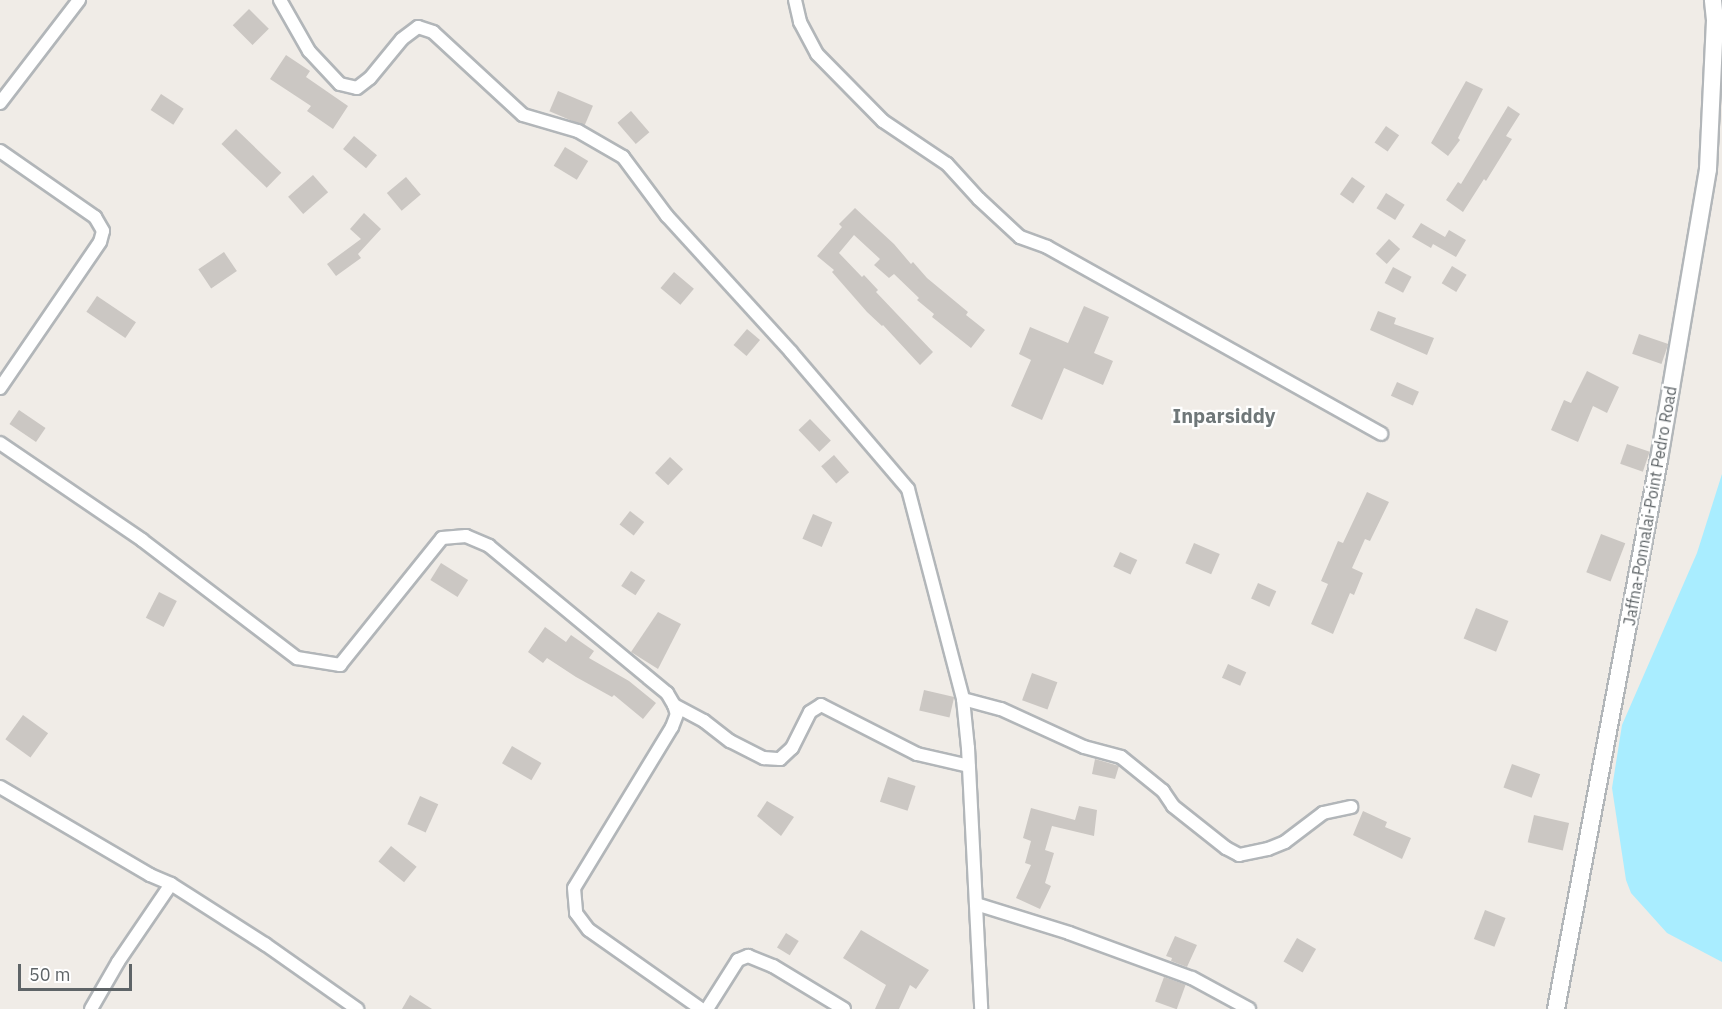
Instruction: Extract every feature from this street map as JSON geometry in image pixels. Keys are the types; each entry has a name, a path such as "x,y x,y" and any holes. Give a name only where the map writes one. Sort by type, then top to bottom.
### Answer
{"main road":[{"name":"Jaffna-Ponnalai-Point Pedro Road","path":"1557,1009 1657,471 1708,170 1715,20 1713,0"}],"street":[{"path":"0,103 79,0"},
{"path":"280,0 309,51 340,84 357,88 370,78 402,39 418,27 433,32 524,115 578,131 623,157 667,216 791,352 908,489 963,699 969,766 981,1009"},
{"path":"795,0 800,22 817,54 883,121 947,164 979,199 1020,237 1047,247 1381,434"},
{"path":"0,152 95,217 103,231 100,242 0,388"},
{"path":"0,443 142,540 297,658 340,665 442,538 466,536 489,546 667,693 674,705 677,714 672,727 574,888 576,913 589,930 701,1009"},
{"path":"963,699 1001,709 1084,747 1121,757 1163,791 1173,806 1226,848 1239,855 1268,849 1285,842 1323,813 1351,807"},
{"path":"674,705 704,721 730,741 764,758 780,759 792,748 810,712 821,705 917,754 969,766"},
{"path":"0,787 150,875 171,884 265,944 357,1009"},
{"path":"91,1009 118,962 171,884"},
{"path":"976,904 1069,933 1192,978 1249,1009"},
{"path":"706,1009 738,960 748,956 773,966 844,1009"}],"water":[{"path":"1722,474 1722,962 1667,933 1631,893 1626,880 1612,788 1622,725 1697,553"}],"building":[{"path":"249,9 269,29 253,45 233,25"},
{"path":"286,55 310,71 306,77 348,106 333,129 307,111 311,106 270,79"},
{"path":"1466,81 1483,89 1458,138 1460,140 1448,156 1431,143"},
{"path":"558,91 593,106 584,126 549,111"},
{"path":"161,94 184,109 173,125 151,110"},
{"path":"1508,106 1520,114 1506,136 1512,139 1486,181 1484,179 1463,212 1446,200 1458,182 1461,184"},
{"path":"631,111 649,132 636,144 617,123"},
{"path":"1386,126 1399,135 1388,152 1375,142"},
{"path":"236,129 281,173 267,188 221,144"},
{"path":"354,136 377,155 366,168 343,149"},
{"path":"565,147 588,161 577,180 554,166"},
{"path":"313,175 328,192 303,214 288,197"},
{"path":"406,177 421,195 402,211 387,193"},
{"path":"1352,177 1365,186 1353,203 1340,194"},
{"path":"1386,193 1405,205 1395,220 1376,208"},
{"path":"855,208 894,244 911,264 913,262 927,278 968,312 966,315 985,330 971,348 932,317 934,314 917,300 919,298 894,274 889,278 874,265 880,259 854,235 839,253 862,277 864,275 878,290 876,292 933,352 920,365 883,325 867,312 832,272 834,270 817,256 842,227 839,224"},
{"path":"364,213 381,229 358,254 361,258 336,276 327,264 361,239 350,229"},
{"path":"1421,223 1445,237 1449,230 1466,240 1456,257 1433,244 1431,248 1412,237"},
{"path":"1389,239 1400,249 1387,264 1376,254"},
{"path":"224,252 237,271 211,288 198,269"},
{"path":"1452,266 1467,275 1456,292 1442,283"},
{"path":"1393,267 1412,277 1403,293 1385,283"},
{"path":"674,272 694,289 680,305 661,288"},
{"path":"97,296 136,322 125,338 86,312"},
{"path":"1084,306 1109,317 1094,353 1113,361 1103,385 1064,368 1042,420 1011,406 1031,360 1019,354 1030,327 1068,343"},
{"path":"1378,311 1396,318 1394,324 1434,338 1427,355 1370,330"},
{"path":"747,329 760,340 747,356 734,345"},
{"path":"1639,334 1668,344 1661,364 1632,354"},
{"path":"1587,371 1619,387 1607,413 1593,406 1578,442 1551,430 1564,400 1571,403"},
{"path":"1397,382 1419,392 1413,405 1391,396"},
{"path":"19,410 46,428 36,442 9,424"},
{"path":"810,419 831,441 819,452 798,430"},
{"path":"1627,444 1650,452 1643,472 1620,464"},
{"path":"834,455 849,472 836,484 821,466"},
{"path":"670,457 683,469 668,485 655,473"},
{"path":"1367,492 1389,502 1370,541 1365,539 1352,568 1363,573 1354,595 1350,593 1333,634 1311,624 1328,584 1321,581 1338,541 1343,543"},
{"path":"630,511 644,522 634,535 620,524"},
{"path":"813,514 832,522 822,547 802,539"},
{"path":"1601,534 1625,543 1611,582 1586,572"},
{"path":"1194,543 1220,554 1211,574 1185,563"},
{"path":"1120,552 1137,560 1130,575 1113,567"},
{"path":"441,563 468,580 458,597 430,580"},
{"path":"631,571 645,580 635,595 621,586"},
{"path":"1258,583 1276,591 1269,607 1251,599"},
{"path":"159,592 177,601 164,627 146,618"},
{"path":"1476,608 1508,621 1496,652 1464,639"},
{"path":"658,612 681,624 658,669 631,652"},
{"path":"545,627 566,642 571,635 594,651 589,658 629,681 656,703 643,719 614,695 612,697 547,658 543,663 528,652"},
{"path":"1228,664 1246,672 1240,686 1222,678"},
{"path":"1032,673 1057,682 1047,709 1022,700"},
{"path":"924,690 954,697 949,717 919,710"},
{"path":"23,715 48,733 30,757 5,739"},
{"path":"512,746 541,763 531,780 502,763"},
{"path":"1095,759 1119,766 1115,779 1092,774"},
{"path":"1512,764 1540,774 1532,798 1503,787"},
{"path":"888,777 916,786 908,811 880,802"},
{"path":"420,796 438,804 426,832 407,824"},
{"path":"767,801 794,817 781,836 757,816"},
{"path":"1079,806 1097,810 1094,836 1052,826 1045,850 1054,853 1045,883 1051,886 1040,909 1016,898 1031,865 1025,863 1031,841 1023,838 1031,808 1075,820"},
{"path":"1363,811 1387,822 1385,827 1411,838 1402,859 1353,835"},
{"path":"1534,815 1569,823 1563,850 1528,842"},
{"path":"391,846 417,867 404,882 378,862"},
{"path":"1485,910 1506,918 1494,947 1474,939"},
{"path":"861,930 929,970 916,989 910,985 899,1009 875,1009 886,985 843,958"},
{"path":"786,933 799,941 790,955 777,947"},
{"path":"1175,936 1197,945 1187,967 1171,961 1172,958 1166,956"},
{"path":"1297,938 1316,949 1303,972 1284,961"},
{"path":"1164,977 1186,985 1177,1009 1155,1001"},
{"path":"410,995 432,1009 402,1009"}],"district":[{"name":"Inparsiddy","path":"1224,415"}]}
